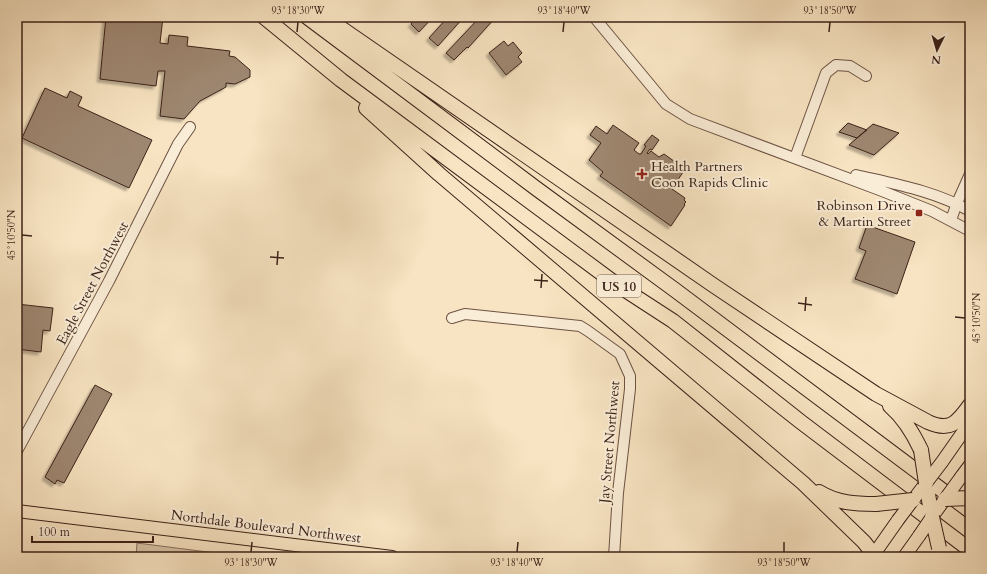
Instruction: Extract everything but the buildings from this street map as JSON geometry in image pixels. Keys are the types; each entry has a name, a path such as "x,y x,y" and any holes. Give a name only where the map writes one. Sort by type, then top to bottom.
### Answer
{"highway":[{"name":"US 10","path":"307,17 970,511"},
{"path":"325,17 707,280 876,394 928,422 944,427 958,421 970,405"},
{"name":"US 10","path":"267,19 352,88 616,284 673,322 801,422 970,550"},
{"path":"267,19 445,179 803,483 864,542 871,551 872,556"},
{"path":"876,394 895,410 907,424 921,450 932,517 941,553"},
{"path":"803,483 828,498 849,503 876,504 914,500 970,498"}],"main road":[{"path":"872,556 970,422"},
{"path":"904,557 970,465"},
{"name":"Northdale Boulevard Northwest","path":"17,511 392,557"}],"street":[{"path":"594,17 666,104 690,119 882,191 951,220 970,231"},
{"path":"795,158 826,73 836,65 850,66 866,76"},
{"name":"Eagle Street Northwest","path":"17,451 109,281 178,144 190,127"},
{"path":"815,166 903,185 956,203 970,211"},
{"path":"951,220 956,203 970,174"},
{"name":"Jay Street Northwest","path":"452,318 465,314 580,326 620,354 630,376 630,389 618,493 614,557"}],"shaded area":[{"path":"137,543 247,557 136,557"}],"place":[{"name":"Health Partners Coon Rapids Clinic","path":"642,174"},
{"name":"Robinson Drive & Martin Street","path":"919,213"}]}
